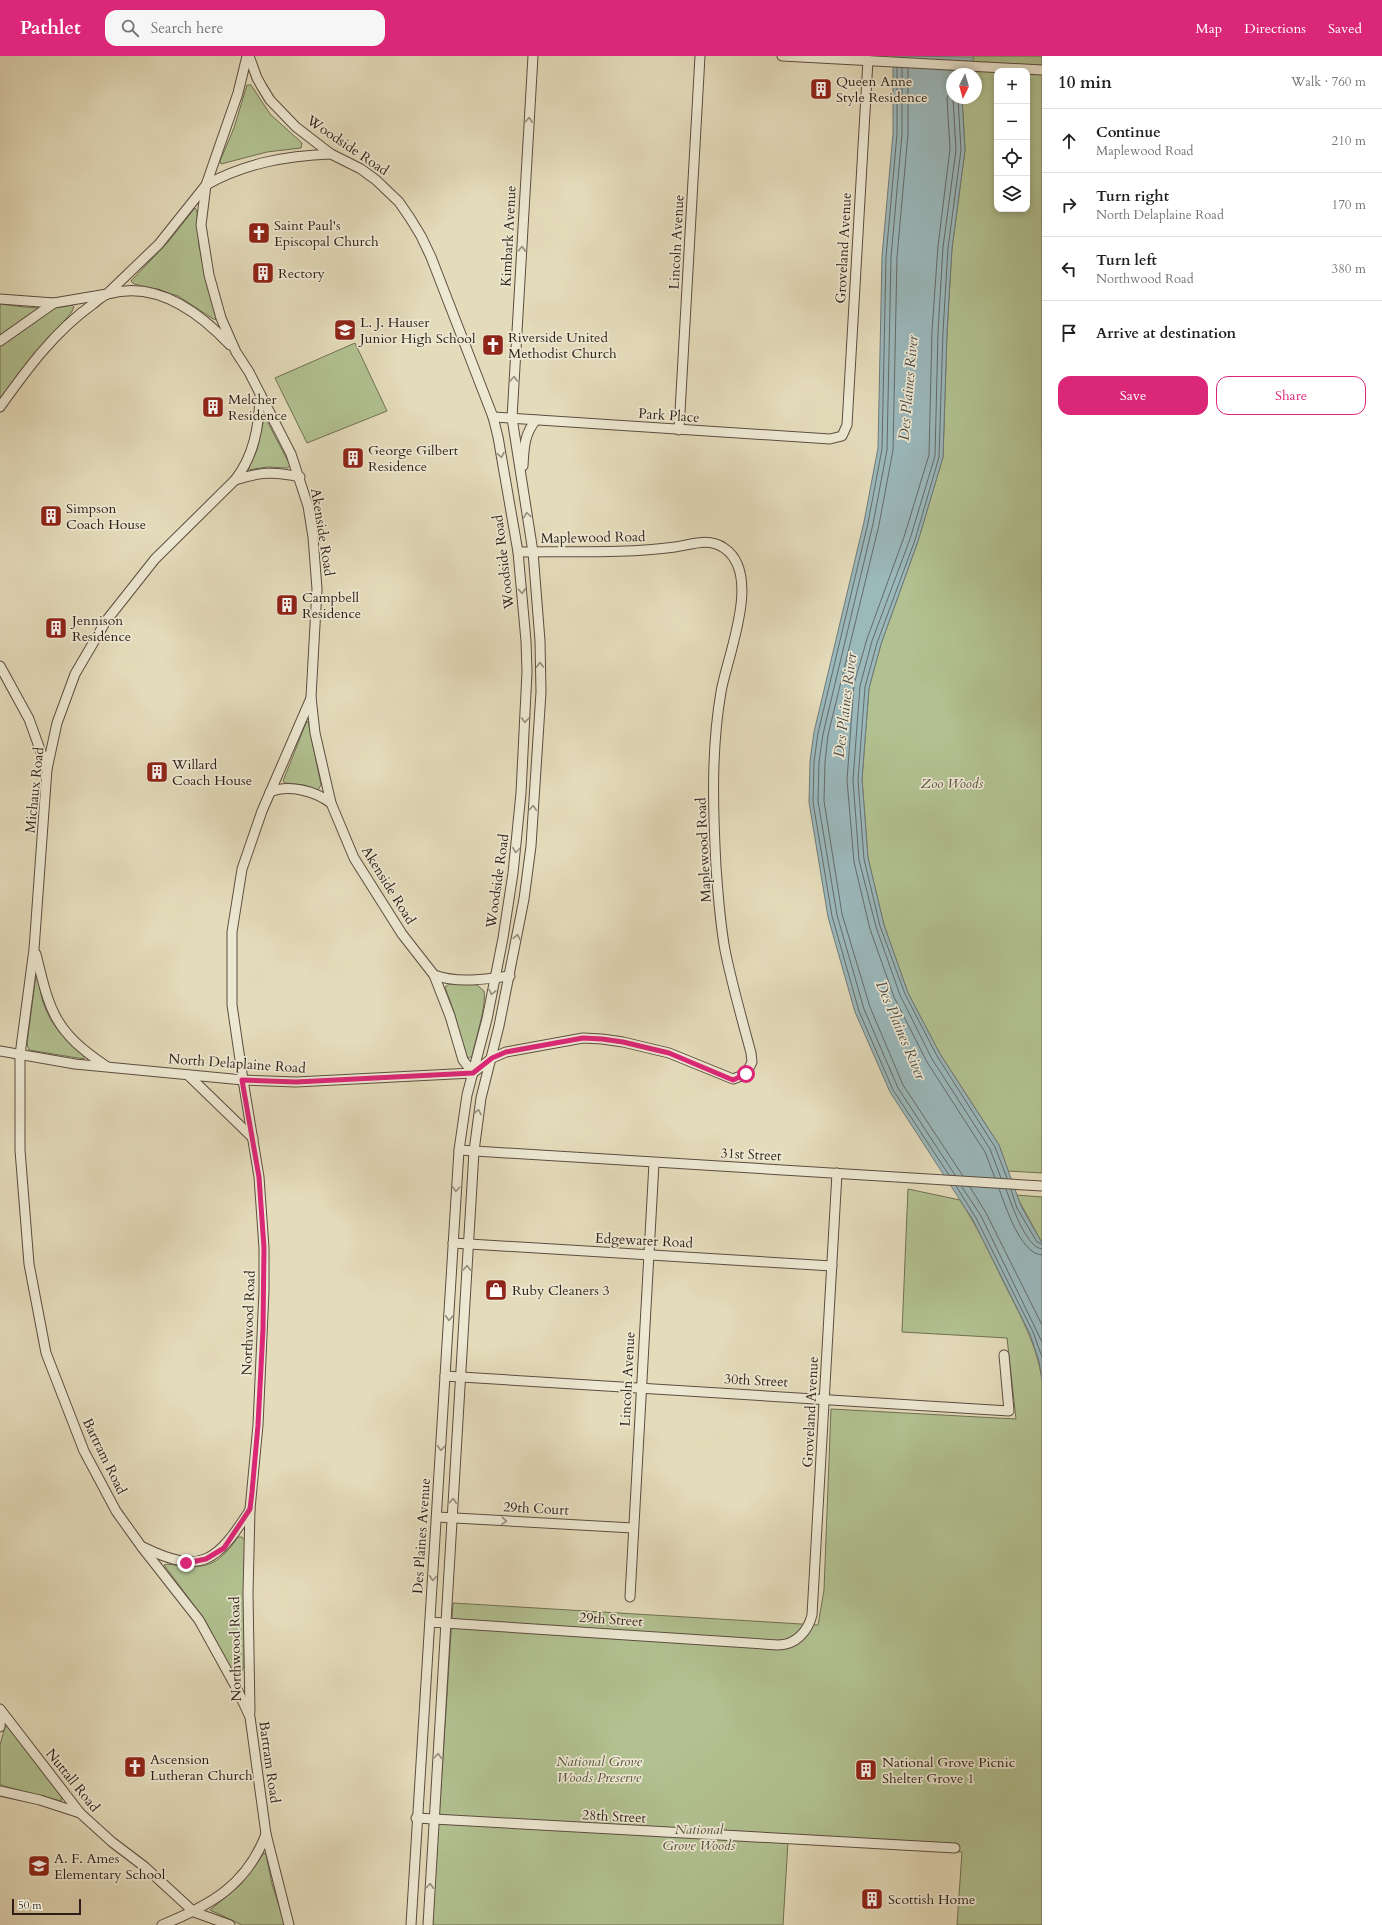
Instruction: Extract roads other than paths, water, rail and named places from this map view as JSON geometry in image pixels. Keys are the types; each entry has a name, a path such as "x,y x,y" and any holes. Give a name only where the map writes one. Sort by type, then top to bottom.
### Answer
{"street":[{"name":"Woodside Road","path":"248,56 257,78 270,100 296,127 331,154 361,169 387,190 399,202 422,236 493,417 498,437 518,552 527,672 521,793 513,873 495,977 467,1095 459,1150"},
{"path":"0,407 27,369 73,318 106,294 159,244 206,185 238,93 248,56"},
{"name":"Kimbark Avenue","path":"512,418 533,56"},
{"name":"Lincoln Avenue","path":"680,430 700,56"},
{"path":"782,56 1042,70"},
{"name":"Groveland Avenue","path":"842,436 847,425 868,60"},
{"path":"206,185 230,172 261,162 284,158 331,154"},
{"name":"Akenside Road","path":"206,185 201,225 209,275 220,318 236,352 291,454 300,477 308,506 312,529 317,589 311,697 315,733 331,803 354,858 402,934 434,975 450,1016 463,1060 473,1073"},
{"name":"Akenside Road","path":"54,303 128,291 141,292 169,298 183,305 208,322 236,352"},
{"path":"0,299 54,303"},
{"path":"0,341 54,303"},
{"name":"Michaux Road","path":"20,1056 34,949 47,769 56,723 75,674 106,621 155,559 235,480 243,469 253,445 259,417 260,396"},
{"name":"Park Place","path":"493,417 835,439 842,436"},
{"name":"Woodside Road","path":"474,1151 481,1098 492,1058 520,926 531,846 540,699 540,634 533,552 512,418"},
{"path":"522,479 525,440 528,430 536,420"},
{"name":"Michaux Road","path":"235,480 254,474 270,472 300,477"},
{"name":"Maplewood Road","path":"473,1073 492,1058 506,1052 583,1038 623,1042 669,1053 733,1080 746,1074 752,1062 725,951 718,891 714,825 714,766 718,714 721,691 736,637 742,596 738,563 726,549 718,544 708,542 651,550 518,552"},
{"path":"0,666 29,718 47,769"},
{"name":"Northwood Road","path":"250,1717 248,1594 250,1509 258,1425 264,1291 264,1248 259,1177 242,1080 232,1005 232,932 242,869 262,811 311,697"},
{"path":"270,792 284,789 304,791 319,795 331,803"},
{"name":"Michaux Road","path":"34,949 50,1006 57,1022 73,1040 108,1067"},
{"path":"434,975 458,981 510,976"},
{"name":"North Delaplaine Road","path":"0,1051 20,1056 108,1067 242,1080 296,1082 473,1073"},
{"name":"Bartram Road","path":"20,1056 20,1150 24,1217 29,1264 46,1353 84,1452 116,1511 141,1546 199,1620 236,1687 250,1717 266,1834 289,1925"},
{"path":"188,1075 253,1138"},
{"name":"31st Street","path":"459,1150 1041,1186"},
{"name":"Des Plaines Avenue","path":"411,1925 416,1818 437,1517 459,1150"},
{"name":"Des Plaines Avenue","path":"428,1925 474,1151"},
{"name":"Lincoln Avenue","path":"630,1597 654,1162"},
{"name":"Groveland Avenue","path":"790,1644 804,1632 812,1615 826,1398 837,1173"},
{"name":"Edgewater Road","path":"453,1243 832,1266"},
{"name":"30th Street","path":"445,1376 826,1398 1009,1411 1004,1356"},
{"name":"Northwood Road","path":"141,1546 177,1561 197,1562 206,1559 224,1548 250,1509"},
{"name":"29th Court","path":"437,1517 633,1528"},
{"name":"29th Street","path":"430,1622 768,1644 790,1644"},
{"name":"Nuttall Road","path":"0,1710 0,1727"},
{"name":"Nuttall Road","path":"0,1710 80,1813 112,1842 145,1867 194,1912 230,1925"},
{"path":"0,1791 40,1800 80,1813"},
{"name":"28th Street","path":"416,1818 955,1848"},
{"path":"162,1925 194,1912 212,1902 240,1879 260,1850 266,1834"}],"water":[{"name":"Des Plaines River","path":"893,56 974,57 971,68 946,68 946,104 962,104 965,150 952,248 947,332 943,457 918,541 881,644 869,688 862,779 868,858 884,925 908,993 940,1054 999,1145 1021,1206 1042,1243 1042,1380 1039,1361 1030,1334 973,1220 890,1092 855,1012 828,917 809,802 810,761 814,732 864,522 878,448 882,256 893,134"}],"place":[{"name":"Queen Anne Style Residence","path":"821,89"},
{"name":"Saint Paul's Episcopal Church","path":"259,233"},
{"name":"Rectory","path":"263,273"},
{"name":"L. J. Hauser Junior High School","path":"345,330"},
{"name":"Riverside United Methodist Church","path":"493,345"},
{"name":"Melcher Residence","path":"213,407"},
{"name":"George Gilbert Residence","path":"353,458"},
{"name":"Simpson Coach House","path":"51,516"},
{"name":"Campbell Residence","path":"287,605"},
{"name":"Jennison Residence","path":"56,628"},
{"name":"Willard Coach House","path":"157,772"},
{"name":"Ruby Cleaners 3","path":"496,1290"},
{"name":"Ascension Lutheran Church","path":"135,1767"},
{"name":"National Grove Picnic Shelter Grove 1","path":"866,1770"},
{"name":"A. F. Ames Elementary School","path":"39,1866"},
{"name":"Scottish Home","path":"872,1899"}],"park label":[{"name":"Zoo Woods","path":"952,783"},
{"name":"National Grove Woods Preserve","path":"599,1770"},
{"name":"National Grove Woods","path":"699,1838"}]}
